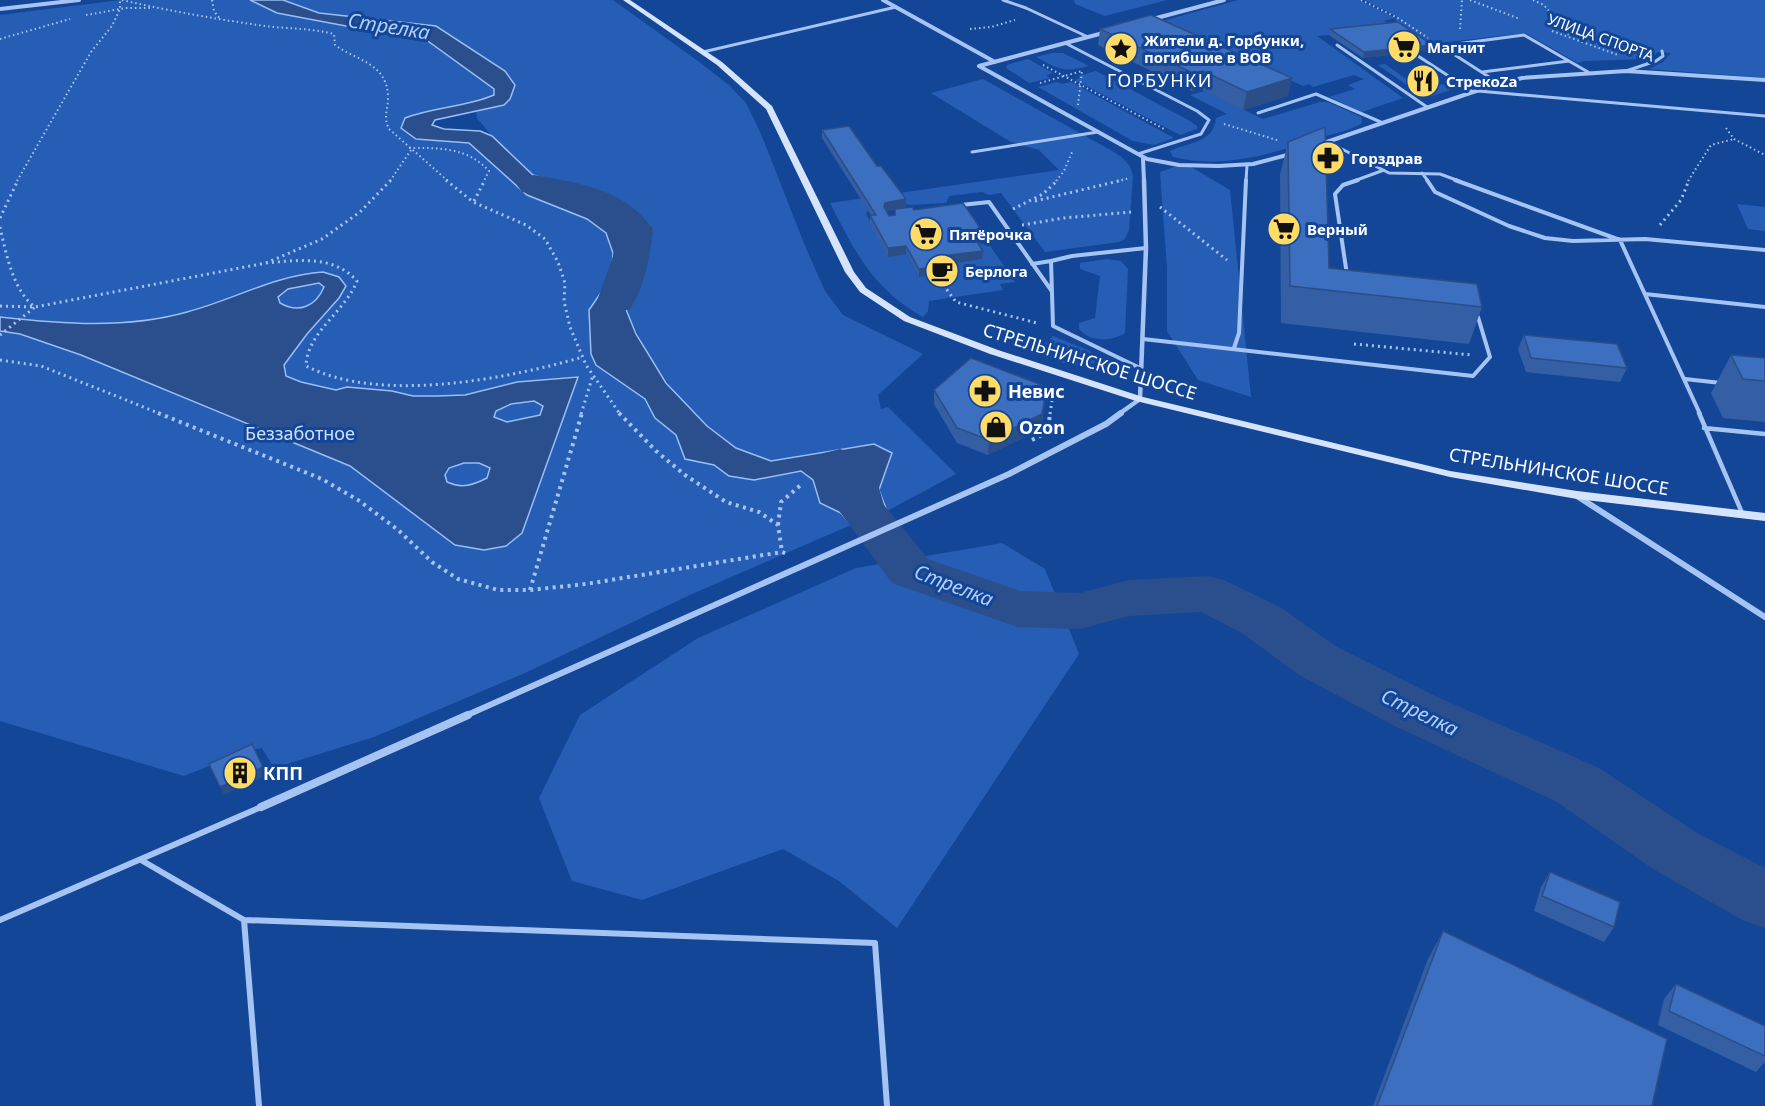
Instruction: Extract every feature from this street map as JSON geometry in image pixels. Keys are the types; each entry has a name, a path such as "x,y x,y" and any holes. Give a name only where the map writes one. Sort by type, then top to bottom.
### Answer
{"main road":[{"name":"СТРЕЛЬНИНСКОЕ ШОССЕ","path":"626,0 751,88 769,108 836,249 863,290 907,319 994,352 1140,399 1450,474 1577,495 1765,517"}],"street":[{"path":"0,9 79,0"},
{"path":"883,0 996,62"},
{"path":"1139,23 1224,0"},
{"path":"1108,31 979,66 1143,159 1185,165 1247,165 1297,152"},
{"path":"1308,149 1475,91 1541,75 1626,71 1765,80"},
{"path":"261,807 933,508 1051,454 1107,424 1140,399 1146,248 1143,159"},
{"path":"1577,495 1765,617"}],"lane":[{"path":"1003,0 1026,8 1088,37"},
{"path":"702,52 896,8"},
{"path":"1500,84 1441,46 1524,35 1588,72"},
{"path":"1065,43 1197,111 1209,120 1201,134 1137,154"},
{"path":"1337,45 1427,107"},
{"path":"1626,71 1643,63 1656,61 1664,56 1662,51"},
{"path":"1418,56 1475,91 1765,117"},
{"path":"1482,72 1569,61"},
{"path":"1258,113 1316,94 1383,123"},
{"path":"972,152 1098,132"},
{"path":"1328,142 1389,173 1440,174 1620,240 1685,380 1743,515"},
{"path":"1234,348 1239,333 1247,165"},
{"path":"1349,283 1335,194 1343,185 1384,170"},
{"path":"1422,173 1436,192 1509,226 1545,238 1573,242 1644,239 1765,250"},
{"path":"956,206 989,202 1052,291"},
{"path":"1032,264 1072,256 1146,248"},
{"path":"1051,261 1053,326 1142,369"},
{"path":"1645,294 1765,307"},
{"path":"1143,339 1473,376 1490,357 1478,317 1468,313"},
{"path":"1685,380 1731,385"},
{"path":"1704,428 1765,434"},
{"path":"0,920 261,807"},
{"path":"141,860 244,920 875,943 887,1106"},
{"path":"244,920 259,1106"}],"path":[{"path":"0,218 12,189 33,156 55,113 91,52 112,26 120,9 121,0 186,15 288,29 318,30 334,34 335,45 346,53 371,63 381,71 389,96 389,105 384,119 389,129 473,201 526,225 545,239 558,262 565,283 564,301 570,327 583,357 620,414 656,452 678,470 726,501 759,512 778,525"},
{"path":"212,0 214,11 220,19"},
{"path":"1361,0 1398,18 1428,37"},
{"path":"1460,31 1462,0"},
{"name":"УЛИЦА СПОРТА","path":"1470,0 1521,19"},
{"path":"1533,0 1544,5 1572,38"},
{"path":"936,30 983,28 1006,24 1016,20 1026,8"},
{"path":"85,15 120,9 162,9"},
{"path":"0,39 74,18"},
{"name":"УЛИЦА СПОРТА","path":"1551,31 1643,63"},
{"path":"1024,54 1186,140"},
{"path":"1019,89 1106,65"},
{"path":"1076,108 1082,96 1078,84 1082,71"},
{"path":"1715,112 1734,139 1765,155"},
{"path":"1209,120 1308,149"},
{"path":"1031,202 1049,190 1062,175 1078,135"},
{"path":"1644,239 1655,231 1681,200 1687,183 1711,145 1734,139"},
{"path":"410,149 461,150 476,158 489,171 473,201"},
{"path":"266,263 322,239 360,212 394,177 410,149"},
{"path":"1016,208 1031,202 1134,178"},
{"path":"1145,196 1243,272"},
{"path":"1023,225 1064,218 1133,212"},
{"path":"0,227 5,250 24,299 35,307"},
{"path":"0,306 35,307 266,263 306,261 344,268 352,273 357,281 355,291 346,305 309,346 304,358 306,366 329,376 380,383 437,385 511,376 583,357"},
{"path":"936,275 956,302 1053,326 1031,353"},
{"path":"0,334 35,307"},
{"path":"1353,344 1490,357"},
{"path":"0,360 41,366 322,478 358,500 397,529 432,562 458,579 498,590 530,590 586,584 782,552 792,555"},
{"path":"530,590 593,374"},
{"path":"1029,442 1048,432 1052,401 1074,379"},
{"path":"782,552 778,525 781,502 802,484"}],"green space":[{"name":"Беззаботное","path":"121,0 250,0 277,13 383,33 418,34 494,89 494,95 405,118 416,139 469,143 527,195 587,219 606,233 613,253 611,278 589,310 591,354 596,365 645,399 655,418 676,435 685,459 714,465 730,476 801,471 813,480 820,503 841,513 851,525 692,594 525,673 374,737 274,768 262,748 244,752 184,776 0,721 0,15"},
{"path":"283,0 613,0 702,64 730,86 746,103 761,134 825,291 843,315 923,354 878,395 881,409 888,407 956,474 887,511 879,490 874,444 770,460 746,453 723,440 682,400 664,377 635,328 625,306 642,267 614,206 576,189 533,175 492,136 477,118 476,111 504,105 505,71 436,26 319,13"},
{"path":"1074,0 1167,0 1105,16 1075,4"},
{"path":"1238,0 1359,0 1396,18 1398,17 1364,0 1765,0 1765,78 1649,69 1663,62 1671,53 1658,52 1649,59 1578,63 1525,33 1429,44 1398,25 1395,18 1384,21 1396,28 1317,36 1403,98 1362,112 1329,97 1355,89 1348,85 1364,79 1354,75 1313,87 1309,84 1303,86 1159,22"},
{"path":"1063,53 1089,66 1061,69 1036,57"},
{"path":"1028,59 1053,73 1046,75 1050,78 1029,83 1006,68 1007,65"},
{"path":"1385,64 1416,86 1451,84 1457,88 1426,98 1378,65"},
{"path":"1096,71 1190,121 1197,126 1197,129 1180,135 1075,80 1080,78 1078,76"},
{"path":"983,79 1126,161 1133,176 1129,230 1125,239 1119,242 1045,252 1001,193 989,195 982,192 949,196 946,203 909,205 892,200 871,204 866,214 888,256 906,254 919,277 954,272 949,264 973,245 988,243 1015,282 1000,284 1003,290 929,301 928,311 923,317 878,282 857,253 830,203 1059,170 1039,150 1011,142 931,93"},
{"path":"1057,82 1062,84 1071,82 1174,138 1154,145 1133,141 1038,87"},
{"path":"1205,91 1263,119 1320,102 1328,102 1361,117 1362,123 1354,128 1249,158 1211,162 1173,157 1170,151 1206,137 1211,132 1216,118 1227,114 1190,95"},
{"path":"1174,167 1191,167 1230,190 1251,397 1198,380 1167,331 1167,268 1160,172"},
{"path":"1737,204 1765,207 1765,231 1748,229"},
{"path":"1107,259 1121,261 1128,269 1125,333 1113,338 1101,339 1089,336 1079,329 1079,323 1095,318 1100,276 1080,269 1080,263"},
{"path":"1053,336 1090,351 1094,355 1095,362 1081,366 1073,365 1036,352"},
{"path":"1002,543 1045,569 1079,654 897,928 839,881 783,849 642,900 572,881 539,798 580,715 698,638 856,568"}],"water":[{"path":"250,0 283,0 319,13 436,26 505,71 515,85 510,99 504,105 435,120 432,125 444,129 480,131 492,136 533,175 576,189 614,206 632,229 642,267 625,307 636,334 666,383 707,426 736,448 771,461 874,444 892,453 879,490 887,511 851,525 841,513 820,503 813,480 801,471 754,480 729,476 714,465 685,459 676,435 655,418 645,399 596,365 591,354 589,310 611,278 613,253 606,233 587,219 527,195 469,143 416,139 401,128 405,118 483,99 494,95 494,89 418,34 383,33 277,13"},
{"path":"323,272 339,277 346,286 339,298 307,334 284,365 286,376 301,382 336,390 347,387 392,391 413,396 437,396 465,395 517,382 578,377 522,533 506,546 484,550 455,545 350,466 81,355 20,334 0,331 0,317 94,324 164,317 204,307 271,283","holes":["319,283 324,287 312,303 300,308 280,303 278,297 288,289","534,401 543,406 540,415 507,422 494,417 496,411 511,404","464,463 479,463 490,468 487,478 463,486 447,482 445,475 449,468"]}],"building":[{"path":"1151,15 1292,78 1247,92 1203,71 1195,74 1100,29"},
{"path":"1398,22 1433,45 1364,52 1330,29"},
{"path":"849,126 877,166 881,166 906,199 885,203 884,207 889,216 895,215 895,209 912,207 914,210 963,203 985,235 974,237 983,251 949,255 955,264 919,269 906,246 888,248 870,215 876,215 822,130"},
{"path":"1325,127 1329,268 1477,284 1482,307 1290,286 1288,142"},
{"path":"1524,335 1617,344 1627,368 1531,358"},
{"path":"1731,355 1765,358 1765,381 1743,379"},
{"path":"971,358 1047,387 1042,414 989,440 957,428 934,390"},
{"name":"КПП","path":"252,744 263,767 220,787 209,764"},
{"path":"1550,872 1620,902 1614,927 1542,896"},
{"path":"1443,931 1667,1039 1652,1106 1377,1106"},
{"path":"1676,984 1765,1026 1765,1056 1669,1011"}],"waterway":[{"name":"Стрелка","path":"534,185 577,193 603,202 626,218 635,229 631,256 616,301"},
{"name":"Стрелка","path":"840,463 850,467 861,508 910,571 1017,609 1080,611 1129,598 1208,594 1261,620 1318,661 1415,711 1578,785 1675,851 1765,900"}],"place":[{"name":"Магнит","path":"1404,47"},
{"name":"Жители д. Горбунки, погибшие в ВОВ","path":"1121,49"},
{"name":"СтрекоZа","path":"1423,81"},
{"name":"Горздрав","path":"1328,158"},
{"name":"Верный","path":"1284,229"},
{"name":"Пятёрочка","path":"926,234"},
{"name":"Берлога","path":"942,271"},
{"name":"Невис","path":"985,391"},
{"name":"Ozon","path":"996,427"},
{"name":"КПП","path":"240,773"}],"district":[{"name":"ГОРБУНКИ","path":"1160,80"}]}
